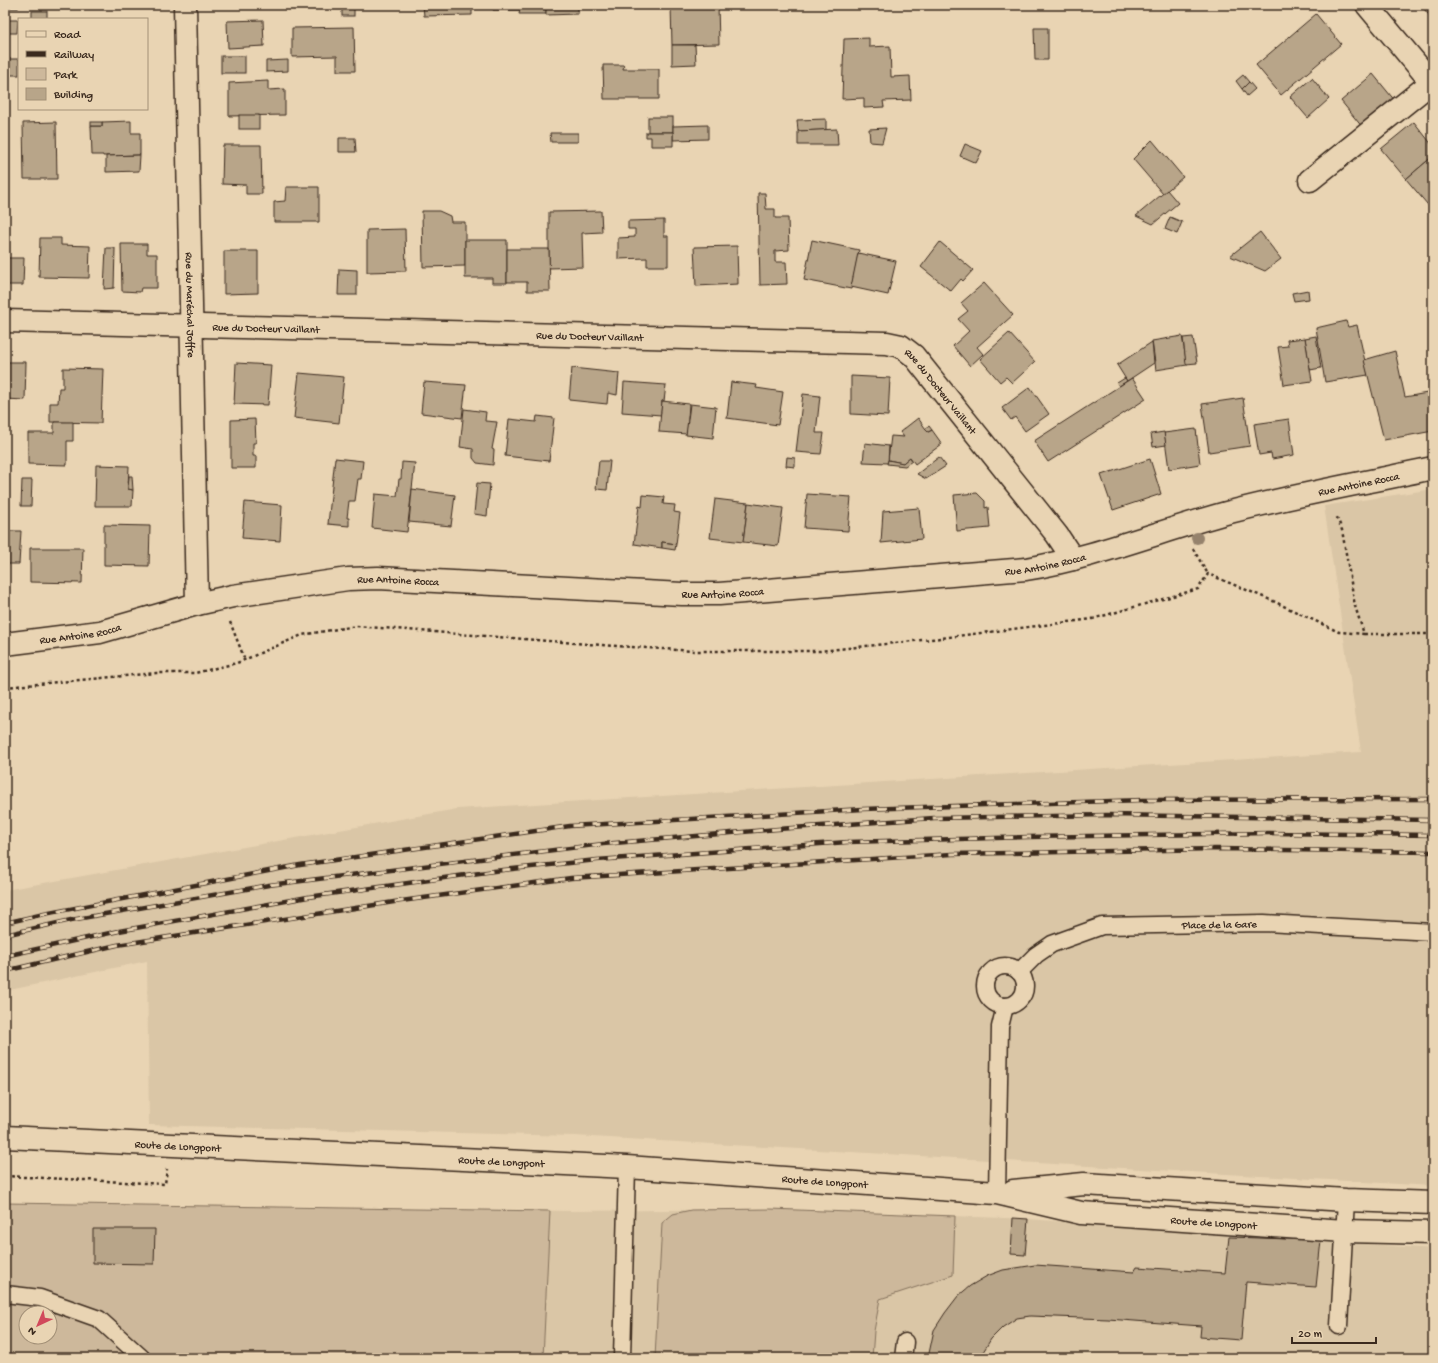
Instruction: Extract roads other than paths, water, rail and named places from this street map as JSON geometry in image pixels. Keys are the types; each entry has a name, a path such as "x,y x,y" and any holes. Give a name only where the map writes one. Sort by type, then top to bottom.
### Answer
{"street":[{"name":"Rue du Maréchal Joffre","path":"185,5 197,604"},
{"path":"1310,180 1432,83 1367,5"},
{"name":"Rue du Docteur Vaillant","path":"5,321 887,343 901,346 914,356 1057,535 1073,559"},
{"name":"Rue Antoine Rocca","path":"5,644 100,632 197,604 348,579 378,578 682,594 719,594 1026,569 1073,559 1227,513 1433,468"},
{"name":"Route de Longpont","path":"5,1138 627,1167 997,1193 1081,1213 1345,1231 1433,1233"},
{"name":"Route de Longpont","path":"997,1193 1084,1184 1346,1200 1433,1203"}],"lane":[{"name":"Place de la Gare","path":"1019,972 1036,955 1052,944 1102,926 1264,923 1433,932"},
{"path":"1007,966 1014,968 1023,977 1025,990 1022,997 1012,1005 1005,1006 992,1001 988,995 986,982 988,975 993,970 999,967 1007,966"},
{"path":"997,1193 1000,1026 1005,1006"},
{"path":"622,1358 627,1167"},
{"path":"1338,1326 1346,1200"},
{"path":"5,1294 40,1298 99,1319 142,1358"},
{"path":"903,1358 905,1342"}],"railway":[{"path":"5,923 44,914 300,865 570,826 863,809 1143,800 1433,799"},
{"path":"5,935 71,920 269,885 603,844 778,829 934,818 1108,815 1433,820"},
{"path":"5,956 119,931 308,897 494,871 597,860 848,842 1269,833 1433,835"},
{"path":"5,971 117,945 394,902 571,878 952,854 1216,849 1433,852"}]}
